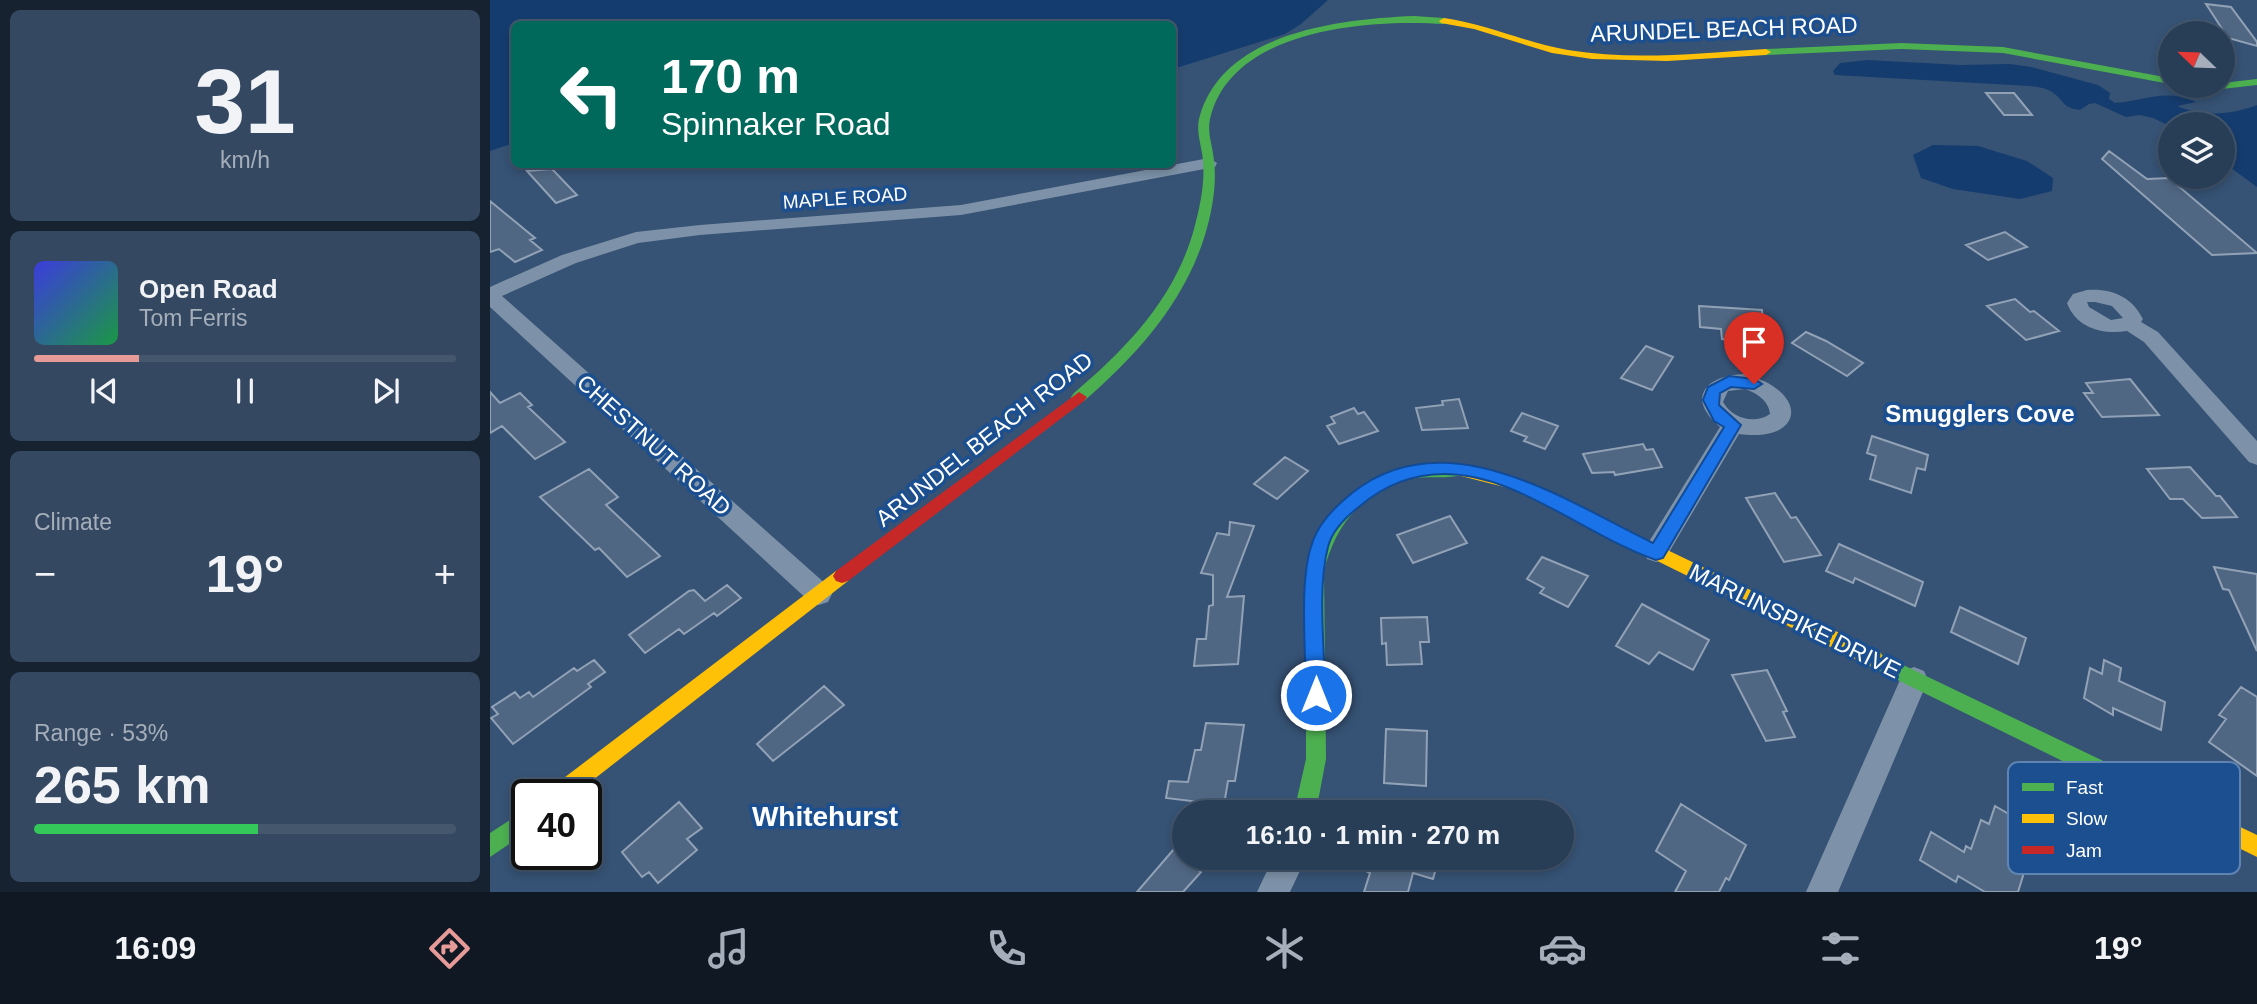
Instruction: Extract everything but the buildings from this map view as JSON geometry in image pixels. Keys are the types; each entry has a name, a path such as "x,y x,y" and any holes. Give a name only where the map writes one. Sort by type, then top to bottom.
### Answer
{"street":[{"name":"ARUNDEL BEACH ROAD","path":"579,779 1068,407 1141,340 1168,307 1193,253 1204,206 1209,163 1203,130 1205,115 1216,94 1241,64 1268,47 1309,33 1362,21 1419,19 1469,25 1581,56 1780,52 1853,47 2004,50 2158,79"},
{"path":"2235,84 2257,82"},
{"name":"MAPLE ROAD","path":"490,295 569,259 636,238 700,230 961,210 1209,163"},
{"name":"CHESTNUT ROAD","path":"490,295 819,594"},
{"path":"2130,324 2165,349 2257,456"},
{"path":"1656,552 1733,425"},
{"name":"MARLINSPIKE DRIVE","path":"1307,800 1316,759 1316,559 1329,527 1345,508 1373,486 1398,474 1428,469 1457,468 1485,473 1516,484 2083,762"},
{"path":"1822,892 1914,680"},
{"path":"490,846 511,831"},
{"name":"MARLINSPIKE DRIVE","path":"2240,838 2257,846"},
{"path":"1273,892 1284,870"}],"water":[{"path":"490,0 1328,0 1285,34 1176,68 1176,21 511,21 511,144 490,151"},
{"path":"1867,60 1961,65 2010,64 2098,85 2110,93 2109,99 2115,103 2155,96 2185,98 2196,102 2177,106 2197,112 2158,112 2158,120 2140,115 2126,117 2095,103 2080,110 2074,109 2050,91 2033,86 1835,75 1833,71 1840,63"},
{"path":"2257,105 2257,187 2235,171 2235,112 2227,112"},
{"path":"1933,145 1978,146 2027,161 2053,178 2052,191 2020,199 1953,189 1921,178 1913,155"}],"traffic: fast":[{"path":"1079,397 1117,363 1150,326 1178,284 1189,261 1203,219 1209,182 1204,123 1218,87 1241,64 1270,46 1305,33 1379,20 1444,21"},
{"path":"1766,52 1901,46 2003,50 2158,79"},
{"path":"2235,85 2257,82"},
{"path":"1307,800 1316,759 1315,571 1321,547 1332,525 1347,507 1366,492 1410,473 1434,469 1459,470"},
{"path":"1874,659 2085,762"},
{"path":"490,846 511,831"}],"traffic: slow":[{"path":"1444,21 1476,27 1552,50 1592,56 1667,58 1766,52"},
{"path":"1459,470 1516,484 1874,659"},
{"path":"578,779 842,576"},
{"path":"2240,838 2257,846"}],"traffic: jam":[{"path":"842,576 1079,397"}],"district":[{"name":"Smugglers Cove","path":"1980,413"},
{"name":"Whitehurst","path":"825,816"}],"route":[{"path":"1316,695 1316,559 1329,527 1345,508 1373,486 1398,474 1428,469 1457,468 1485,473 1516,484 1656,552 1733,425 1720,417 1712,407 1710,400 1713,390 1729,382 1754,384"}]}
